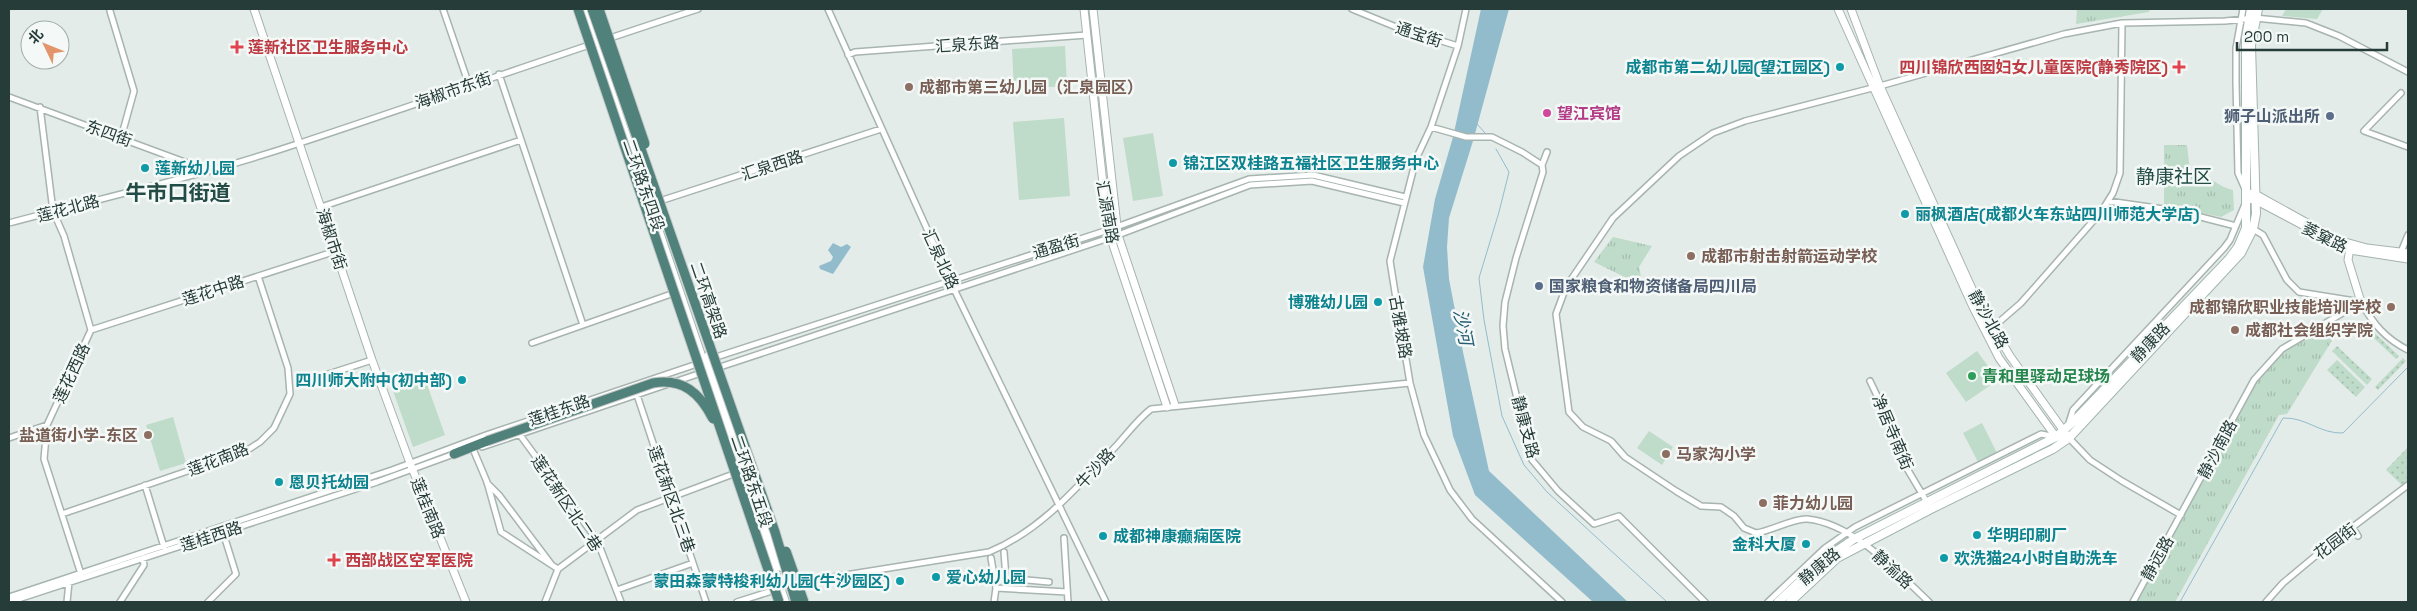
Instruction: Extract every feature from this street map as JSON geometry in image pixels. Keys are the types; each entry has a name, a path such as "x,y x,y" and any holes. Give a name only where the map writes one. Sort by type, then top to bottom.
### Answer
{"highway":[{"path":"573,9 632,176 658,201"},
{"name":"二环高架路","path":"578,9 779,602"},
{"name":"二环高架路","path":"592,9 774,532 795,602"},
{"path":"598,9 640,125 658,201"},
{"path":"454,454 653,383 666,381 682,384 698,395 706,404 730,455"},
{"path":"774,532 782,539 804,602"}],"main road":[{"name":"二环路东四段","path":"583,9 658,201 680,291 706,361"},
{"name":"二环路东四段","path":"598,9 706,361"},
{"name":"静康路","path":"1790,602 1837,558 1929,505 2056,437 2229,259 2238,247 2246,228 2250,196 2251,45 2248,19 2251,9"},
{"name":"静康路","path":"2248,19 2258,9"},
{"name":"静康路","path":"1778,602 1824,560 1854,539 2053,449 2069,438 2234,261 2246,245 2253,229 2256,214 2250,196"},
{"name":"二环路东五段","path":"706,361 795,602"},
{"name":"二环路东五段","path":"710,370 741,472 785,602"}],"street":[{"name":"海椒市街","path":"254,9 372,360 411,466"},
{"path":"443,9 468,85"},
{"path":"607,38 698,9"},
{"name":"汇泉北路","path":"828,9 950,280 1106,602"},
{"name":"汇源南路","path":"1084,9 1112,234 1167,407"},
{"name":"汇源南路","path":"1093,9 1116,227 1112,234 1175,405"},
{"name":"通宝街","path":"1352,9 1396,27 1458,46"},
{"name":"古雅坡路","path":"1466,9 1458,46 1431,127 1416,159 1404,200 1390,261 1410,383 1424,436 1450,490 1472,519 1562,602"},
{"name":"静沙北路","path":"1838,9 1877,86 1973,307 1989,331 2065,429 2069,438"},
{"name":"静沙北路","path":"1851,9 1877,86"},
{"path":"2065,429 2074,410 2224,248 2250,196 2238,173 2236,48 2248,19 2243,9"},
{"path":"110,11 134,91 121,138"},
{"path":"1877,86 2064,34 2122,23 2248,19 2314,25 2408,72"},
{"path":"1989,331 2021,303 2101,212 2108,201 2120,172 2122,23"},
{"name":"汇泉东路","path":"848,55 855,52 1087,35"},
{"name":"海椒市东街","path":"300,143 607,38"},
{"path":"499,74 583,325"},
{"name":"静渝路","path":"1877,86 1745,121 1713,133 1679,156 1613,218 1566,287 1556,314 1569,412 1583,427 1611,441 1625,457 1702,506 1721,507 1734,516 1744,528 1756,533 1806,519 1833,527 1854,539 1864,542 1929,602"},
{"path":"2401,93 2364,131 2408,147"},
{"name":"东四街","path":"9,97 210,171"},
{"name":"莲花西路","path":"40,107 53,212 64,236 91,330 47,425 44,459 81,576"},
{"path":"1431,127 1459,136 1489,138 1522,152 1542,165"},
{"name":"汇泉西路","path":"658,201 881,129"},
{"path":"321,207 521,140"},
{"name":"莲花北路","path":"9,223 210,171 300,143"},
{"name":"静康支路","path":"1548,152 1542,165 1542,172 1516,258 1505,302 1503,326 1505,349 1532,460 1558,491 1594,524 1619,516 1705,602"},
{"path":"1116,227 1249,179 1313,175 1404,200"},
{"name":"通盈街","path":"710,370 1112,234 1250,185 1312,181 1404,200"},
{"name":"菱窠路","path":"2250,196 2351,247 2408,259"},
{"path":"2108,201 2177,211 2236,226"},
{"path":"2253,229 2263,235 2287,280 2300,292 2361,302"},
{"name":"通盈街","path":"706,361 950,280 1112,234"},
{"path":"2405,252 2408,235"},
{"path":"2351,247 2348,260 2361,302 2372,322 2385,335 2408,350"},
{"name":"菱窠路","path":"2351,247 2405,252"},
{"name":"莲花中路","path":"91,330 336,251"},
{"name":"莲花南路","path":"62,514 246,451 260,442 274,428 290,394 288,368 258,276"},
{"path":"532,343 680,291"},
{"name":"静沙南路","path":"2181,515 2254,380 2282,349 2361,302"},
{"name":"静沙北路","path":"1989,331 1999,358 2056,437"},
{"path":"313,379 372,360"},
{"name":"莲桂东路","path":"411,466 486,435 706,361"},
{"name":"莲桂东路","path":"411,466 520,435 710,370"},
{"name":"净居寺南街","path":"1870,381 1892,426 1899,455 1929,505"},
{"name":"牛沙路","path":"786,581 833,577 989,552 1002,547 1038,524 1059,506 1151,409 1175,405 1410,383"},
{"name":"莲花新区北三巷","path":"637,395 706,602"},
{"path":"9,438 47,425"},
{"path":"1768,602 1825,548 1845,534 2041,434 2069,438 2090,460 2181,515"},
{"name":"莲花新区北二巷","path":"520,435 597,540 618,590 621,602"},
{"path":"473,449 487,482 501,532 555,568"},
{"name":"莲桂西路","path":"9,602 69,582 81,576 411,466"},
{"name":"莲桂南路","path":"411,466 466,602"},
{"path":"545,602 555,568 638,510 671,496 741,472"},
{"path":"487,482 505,502 555,568"},
{"path":"145,485 165,548"},
{"name":"花园街","path":"2266,602 2283,583 2325,548 2408,485"},
{"name":"静远路","path":"2133,602 2181,515"},
{"path":"2353,528 2358,536"},
{"path":"208,602 236,574 222,529"},
{"path":"1064,538 1068,602"},
{"name":"莲桂西路","path":"9,597 143,558 165,548"},
{"path":"1004,552 1006,578 1049,582"},
{"path":"120,602 144,565 143,558"},
{"path":"991,558 996,588 994,602"},
{"path":"618,590 693,563"},
{"path":"67,602 69,582"},
{"path":"736,602 780,588"},
{"path":"996,588 1067,592"}],"green space":[{"path":"2077,9 2150,9 2149,12 2076,24"},
{"path":"2286,9 2323,9 2317,19 2282,16"},
{"path":"1065,46 1067,86 1014,89 1012,49"},
{"path":"1064,118 1070,196 1019,200 1013,122"},
{"path":"1153,133 1163,196 1133,201 1123,138"},
{"path":"2164,145 2187,145 2190,171 2202,174 2233,190 2234,210 2221,217 2164,205"},
{"path":"1613,237 1652,246 1639,267 1643,286 1594,262"},
{"path":"2361,320 2399,356 2396,359 2358,323"},
{"path":"2332,323 2339,329 2287,414 2279,415 2175,602 2136,602 2257,381 2284,352"},
{"path":"2337,346 2372,379 2367,385 2332,351"},
{"name":"青和里驿动足球场","path":"1977,351 1998,380 1966,402 1946,373"},
{"path":"2403,358 2406,361 2378,390 2375,387"},
{"path":"2337,360 2365,387 2356,397 2327,370"},
{"path":"424,376 445,435 413,447 392,388"},
{"path":"173,417 186,463 160,471 146,425"},
{"name":"青和里驿动足球场","path":"1982,423 1997,453 1978,462 1963,433"},
{"path":"1649,431 1673,447 1662,465 1637,448"},
{"path":"2408,447 2408,482 2403,486 2386,470"}],"water":[{"path":"1481,9 1509,9 1473,141 1449,218 1447,247 1449,279 1489,471 1628,602 1593,602 1475,495 1453,436 1423,267 1435,199 1453,137"},
{"path":"833,243 841,247 847,244 851,247 833,274 820,269 819,266 831,261 833,257 828,250"}],"waterway":[{"path":"1477,124 1486,134"},
{"path":"1496,149 1509,172 1479,278 1484,320 1502,416 1524,465 1547,492 1667,602"},
{"path":"2180,602 2283,418 2291,418 2327,431 2343,433 2408,367"}],"place":[{"name":"莲新社区卫生服务中心","path":"237,47"},
{"name":"成都市第二幼儿园(望江园区)","path":"1840,67"},
{"name":"四川锦欣西囡妇女儿童医院(静秀院区)","path":"2179,67"},
{"name":"成都市第三幼儿园（汇泉园区）","path":"909,87"},
{"name":"望江宾馆","path":"1547,113"},
{"name":"狮子山派出所","path":"2330,116"},
{"name":"锦江区双桂路五福社区卫生服务中心","path":"1173,163"},
{"name":"莲新幼儿园","path":"145,168"},
{"name":"丽枫酒店(成都火车东站四川师范大学店)","path":"1905,214"},
{"name":"成都市射击射箭运动学校","path":"1691,256"},
{"name":"国家粮食和物资储备局四川局","path":"1539,286"},
{"name":"博雅幼儿园","path":"1378,302"},
{"name":"成都锦欣职业技能培训学校","path":"2391,307"},
{"name":"成都社会组织学院","path":"2235,330"},
{"name":"青和里驿动足球场","path":"1972,376"},
{"name":"四川师大附中(初中部)","path":"462,380"},
{"name":"盐道街小学-东区","path":"148,435"},
{"name":"马家沟小学","path":"1666,454"},
{"name":"恩贝托幼园","path":"279,482"},
{"name":"菲力幼儿园","path":"1763,503"},
{"name":"华明印刷厂","path":"1977,535"},
{"name":"成都神康癫痫医院","path":"1103,536"},
{"name":"金科大厦","path":"1806,544"},
{"name":"欢洗猫24小时自助洗车","path":"1944,558"},
{"name":"西部战区空军医院","path":"334,560"},
{"name":"爱心幼儿园","path":"936,577"},
{"name":"蒙田森蒙特梭利幼儿园(牛沙园区)","path":"900,581"}],"district":[{"name":"静康社区","path":"2174,176"},
{"name":"牛市口街道","path":"178,193"}],"water label":[{"name":"沙河","path":"1463,327"}]}
